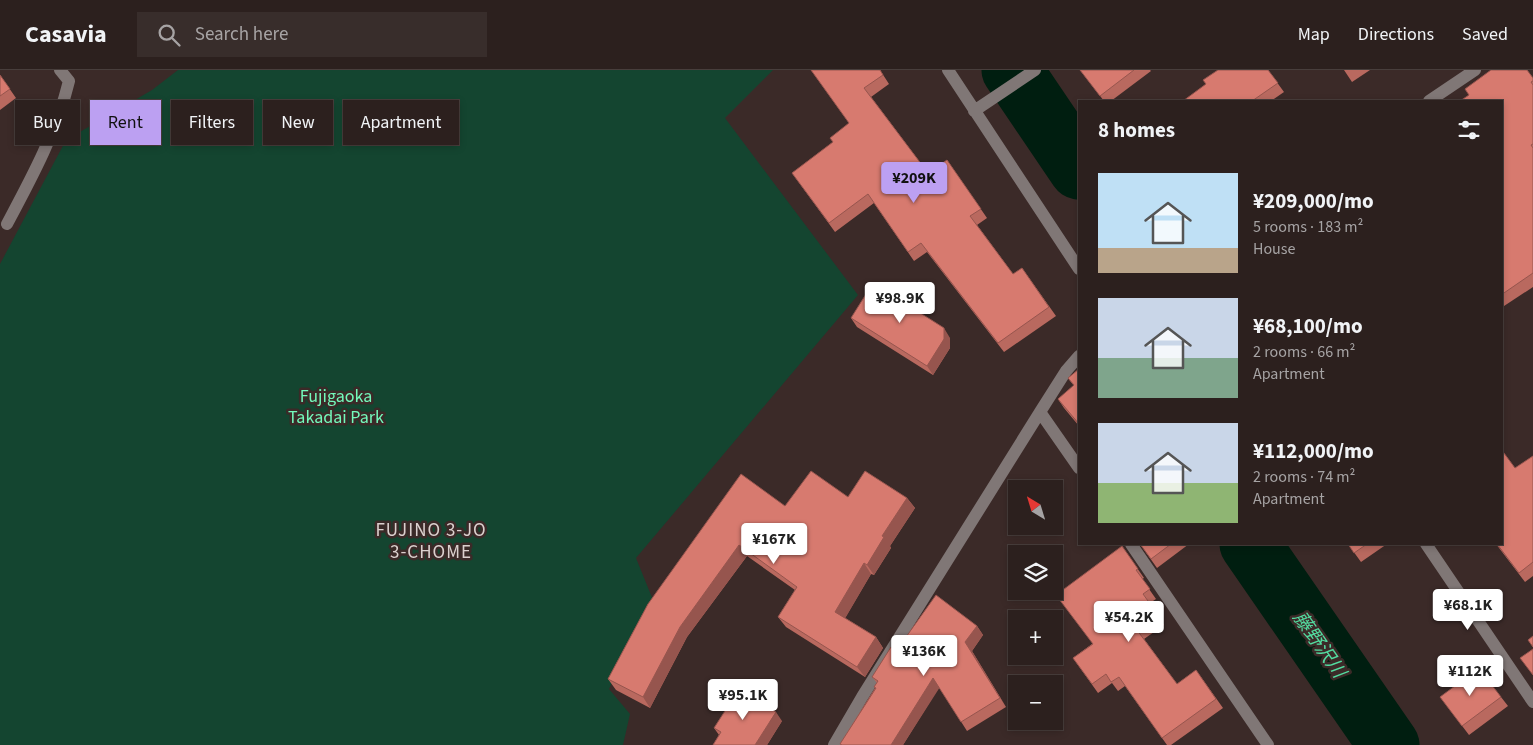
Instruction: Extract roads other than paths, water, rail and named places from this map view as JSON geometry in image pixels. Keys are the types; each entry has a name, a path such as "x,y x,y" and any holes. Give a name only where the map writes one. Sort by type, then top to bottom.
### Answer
{"street":[{"path":"7,224 30,181 55,125 69,81 60,70"},
{"path":"948,70 1078,267"},
{"path":"974,111 1035,70"},
{"path":"1430,100 1475,70"},
{"path":"834,745 1040,412 1066,371 1078,357"},
{"path":"1040,412 1078,467"},
{"path":"1131,545 1268,745"},
{"path":"1427,545 1533,702"}],"waterway":[{"name":"藤野沢川","path":"1012,70 1078,168"},
{"name":"藤野沢川","path":"1251,545 1389,745"}],"district":[{"name":"FUJINO 3-JO 3-CHOME","path":"431,540"}],"park label":[{"name":"Fujigaoka Takadai Park","path":"336,406"}]}
